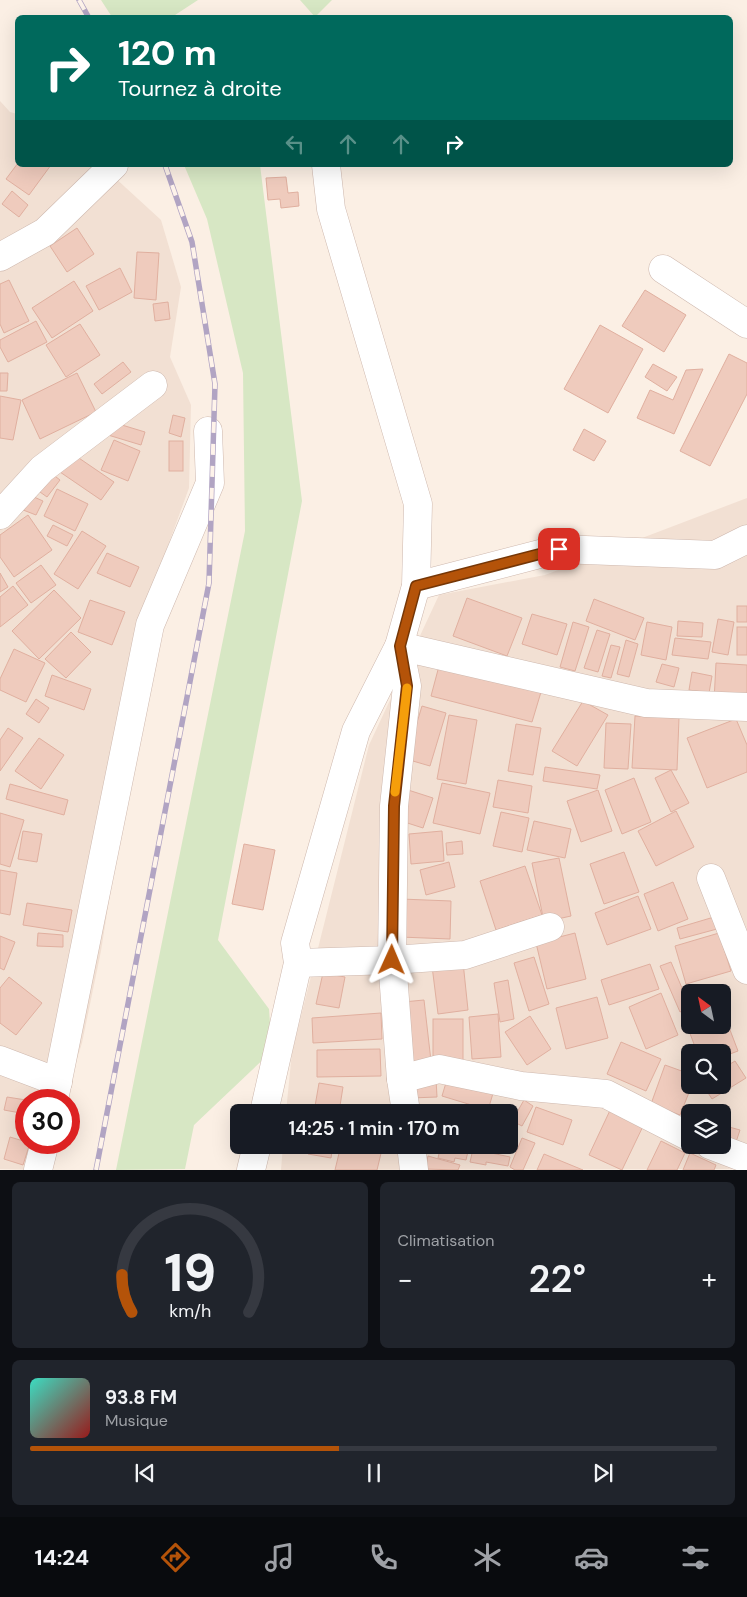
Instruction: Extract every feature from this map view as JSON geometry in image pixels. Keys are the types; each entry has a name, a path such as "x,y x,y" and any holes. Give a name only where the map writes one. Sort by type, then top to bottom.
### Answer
{"street":[{"path":"0,257 45,232 112,167"},
{"path":"266,1104 298,963 295,943 356,730 400,646 416,586 418,504 331,209 326,167"},
{"path":"663,269 747,324"},
{"path":"0,515 42,469 153,385"},
{"path":"56,1089 150,625 210,483 208,431"},
{"path":"416,586 559,549 714,555 747,539"},
{"path":"400,646 646,703 747,707"},
{"path":"400,646 407,686 394,806 392,960 401,1079 405,1104"},
{"path":"712,878 747,970"},
{"path":"298,963 392,960 465,955 550,927"},
{"path":"0,1060 52,1089"},
{"path":"401,1079 439,1069 521,1086 606,1094 681,1132"},
{"path":"731,1153 747,1159"},
{"path":"38,1170 41,1154"},
{"path":"251,1170 255,1154"},
{"path":"412,1154 414,1170"}],"shaded area":[{"path":"0,101 10,112 15,113 15,167 103,167 161,220 181,287 170,357 191,405 189,488 163,559 101,951 82,1043 67,1089 15,1089 15,1154 46,1154 41,1170 0,1169"},
{"path":"747,498 747,1169 281,1170 282,1154 518,1154 518,1104 287,1104 292,1052 369,745 439,595 545,575"}],"green space":[{"path":"101,0 198,0 175,15 111,15"},
{"path":"300,0 332,0 317,15 313,15"},
{"path":"185,167 260,167 302,501 218,940 269,1009 272,1051 194,1125 185,1169 116,1170 245,531 243,373 207,219"}],"building":[{"path":"15,167 50,167 29,195 6,179"},
{"path":"286,177 288,193 298,192 299,206 281,208 280,199 268,200 266,178"},
{"path":"12,191 28,205 19,217 2,204"},
{"path":"77,228 94,254 67,272 50,246"},
{"path":"137,252 159,253 156,300 134,298"},
{"path":"120,268 132,292 99,310 86,286"},
{"path":"9,280 29,321 4,333 0,324 0,284"},
{"path":"74,281 93,311 52,338 32,308"},
{"path":"645,290 686,315 664,352 622,326"},
{"path":"168,302 170,319 155,321 153,304"},
{"path":"36,321 47,342 8,362 0,347 0,340"},
{"path":"80,324 100,355 66,377 46,345"},
{"path":"600,325 643,349 608,413 564,389"},
{"path":"729,354 747,363 747,394 710,466 680,451"},
{"path":"123,362 131,372 102,394 94,384"},
{"path":"653,364 677,377 667,391 645,377"},
{"path":"703,369 674,434 637,418 650,390 673,400 686,370"},
{"path":"0,373 8,373 7,391 0,391"},
{"path":"77,373 96,412 40,439 22,400"},
{"path":"0,396 21,400 13,440 0,438"},
{"path":"173,415 185,418 181,437 169,433"},
{"path":"112,422 145,432 141,445 108,435"},
{"path":"584,429 606,441 594,461 573,450"},
{"path":"114,440 140,451 128,481 101,470"},
{"path":"169,441 183,441 183,471 169,471"},
{"path":"73,454 114,482 101,500 60,472"},
{"path":"47,470 60,480 47,497 33,487"},
{"path":"57,489 88,504 75,531 44,516"},
{"path":"25,493 43,501 36,515 18,508"},
{"path":"28,515 52,550 14,577 0,557 0,535"},
{"path":"53,525 73,535 67,546 47,536"},
{"path":"82,531 106,546 78,589 54,574"},
{"path":"107,553 139,567 130,587 97,573"},
{"path":"41,565 56,585 31,603 16,583"},
{"path":"0,573 8,587 0,592"},
{"path":"13,586 28,605 0,627 0,597"},
{"path":"54,590 81,618 39,659 12,631"},
{"path":"467,598 522,618 507,656 453,636"},
{"path":"594,599 644,618 635,640 586,621"},
{"path":"90,600 125,612 112,645 78,632"},
{"path":"737,606 747,606 747,622 737,622"},
{"path":"532,614 567,624 557,655 522,644"},
{"path":"718,619 734,622 728,655 712,652"},
{"path":"678,621 703,623 702,637 677,636"},
{"path":"573,622 589,627 575,671 560,667"},
{"path":"647,622 672,627 666,660 641,655"},
{"path":"737,627 747,627 747,655 737,655"},
{"path":"597,630 610,634 598,672 584,668"},
{"path":"71,632 91,652 66,678 45,659"},
{"path":"675,638 711,642 708,659 672,655"},
{"path":"626,640 638,644 629,677 617,674"},
{"path":"611,645 620,647 611,678 602,676"},
{"path":"14,649 45,663 26,702 0,690 0,679"},
{"path":"716,663 747,665 747,703 714,701"},
{"path":"662,664 679,668 674,687 656,682"},
{"path":"439,666 541,692 532,722 431,696"},
{"path":"692,672 712,676 709,693 689,690"},
{"path":"52,675 91,689 84,710 45,696"},
{"path":"36,699 49,708 39,723 26,714"},
{"path":"583,701 608,715 577,766 552,751"},
{"path":"422,706 446,713 430,766 406,759"},
{"path":"449,715 477,720 466,784 437,779"},
{"path":"635,716 679,718 677,770 632,768"},
{"path":"736,719 747,745 747,772 707,788 687,738"},
{"path":"606,723 631,724 628,769 604,768"},
{"path":"516,724 541,728 533,775 508,771"},
{"path":"8,728 23,738 0,771 0,740"},
{"path":"39,738 64,755 41,789 15,771"},
{"path":"545,767 600,775 597,789 543,781"},
{"path":"671,770 689,803 671,812 655,778"},
{"path":"634,778 651,822 622,834 605,790"},
{"path":"498,780 532,786 528,813 493,807"},
{"path":"442,783 490,793 480,834 433,823"},
{"path":"10,784 68,800 64,815 6,799"},
{"path":"405,789 433,798 423,828 395,819"},
{"path":"598,790 612,831 581,842 567,801"},
{"path":"676,811 694,847 656,866 638,831"},
{"path":"501,812 529,818 522,852 493,846"},
{"path":"0,813 24,820 10,867 0,864"},
{"path":"534,821 571,829 565,858 527,850"},
{"path":"23,831 42,834 37,862 18,859"},
{"path":"442,831 444,861 411,864 409,834"},
{"path":"462,841 463,854 447,855 446,843"},
{"path":"244,844 275,850 263,910 232,904"},
{"path":"624,852 639,892 604,904 590,864"},
{"path":"559,858 571,916 544,922 532,863"},
{"path":"449,862 455,887 426,895 420,870"},
{"path":"525,866 542,915 496,930 480,881"},
{"path":"0,870 17,873 10,915 0,913"},
{"path":"673,882 688,919 658,931 644,894"},
{"path":"638,896 651,929 607,945 595,913"},
{"path":"401,899 451,901 450,939 400,937"},
{"path":"27,903 72,910 68,932 23,925"},
{"path":"714,917 717,929 680,939 677,928"},
{"path":"38,933 63,935 63,947 37,946"},
{"path":"575,933 586,979 547,989 536,943"},
{"path":"719,933 731,971 686,984 675,946"},
{"path":"0,936 15,942 4,970 0,968"},
{"path":"534,957 549,1004 529,1011 514,963"},
{"path":"463,962 468,1010 438,1014 432,966"},
{"path":"671,962 681,986 680,1012 660,966"},
{"path":"650,964 659,989 609,1005 601,980"},
{"path":"323,973 345,977 339,1008 316,1004"},
{"path":"9,977 42,1003 16,1035 0,1023 0,988"},
{"path":"508,980 514,1019 500,1022 494,983"},
{"path":"661,993 678,1035 646,1049 629,1007"},
{"path":"597,997 608,1038 566,1049 556,1008"},
{"path":"424,1000 431,1061 410,1064 403,1002"},
{"path":"381,1013 382,1039 313,1043 312,1018"},
{"path":"498,1014 501,1057 472,1059 469,1017"},
{"path":"530,1016 551,1049 527,1065 505,1032"},
{"path":"433,1019 463,1019 463,1061 433,1061"},
{"path":"731,1033 738,1051 731,1054 731,1044 694,1044 690,1034"},
{"path":"621,1042 661,1059 646,1091 607,1074"},
{"path":"380,1049 381,1076 317,1077 317,1050"},
{"path":"735,1061 746,1078 731,1087 731,1063"},
{"path":"665,1065 681,1071 681,1094 688,1094 684,1104 681,1104 680,1115 651,1104"},
{"path":"448,1076 494,1090 490,1104 468,1104 442,1096"},
{"path":"436,1079 437,1097 411,1098 411,1080"},
{"path":"319,1083 343,1087 340,1104 315,1104"},
{"path":"709,1094 720,1094 712,1099"},
{"path":"7,1097 15,1098 15,1112 4,1110"},
{"path":"524,1100 533,1106 522,1126 518,1124 518,1110"},
{"path":"613,1104 646,1120 622,1170 589,1155"},
{"path":"536,1107 572,1120 563,1145 527,1132"},
{"path":"731,1128 740,1130 734,1148 731,1147"},
{"path":"10,1137 15,1138 15,1154 26,1154 23,1165 4,1159"},
{"path":"522,1138 535,1143 523,1170 515,1170 510,1167 515,1154 518,1154 518,1148"},
{"path":"661,1141 681,1151 681,1154 685,1154 677,1170 647,1170"},
{"path":"308,1154 332,1154 331,1158"},
{"path":"339,1154 381,1154 377,1170 335,1170"},
{"path":"439,1154 467,1154 466,1160 455,1158 454,1162 438,1158"},
{"path":"472,1154 496,1154 510,1157 508,1166 486,1162 486,1165 470,1162"},
{"path":"544,1154 583,1170 537,1170"},
{"path":"690,1154 716,1165 714,1170 683,1170"},
{"path":"428,1156 460,1165 458,1170 425,1169"}],"railway":[{"path":"79,0 87,15"},
{"path":"96,1170 209,583 215,384 192,242 166,167"}],"slow traffic":[{"path":"395,792 407,688"}],"route":[{"path":"392,960 394,806 407,686 400,646 416,586 559,549"}]}
